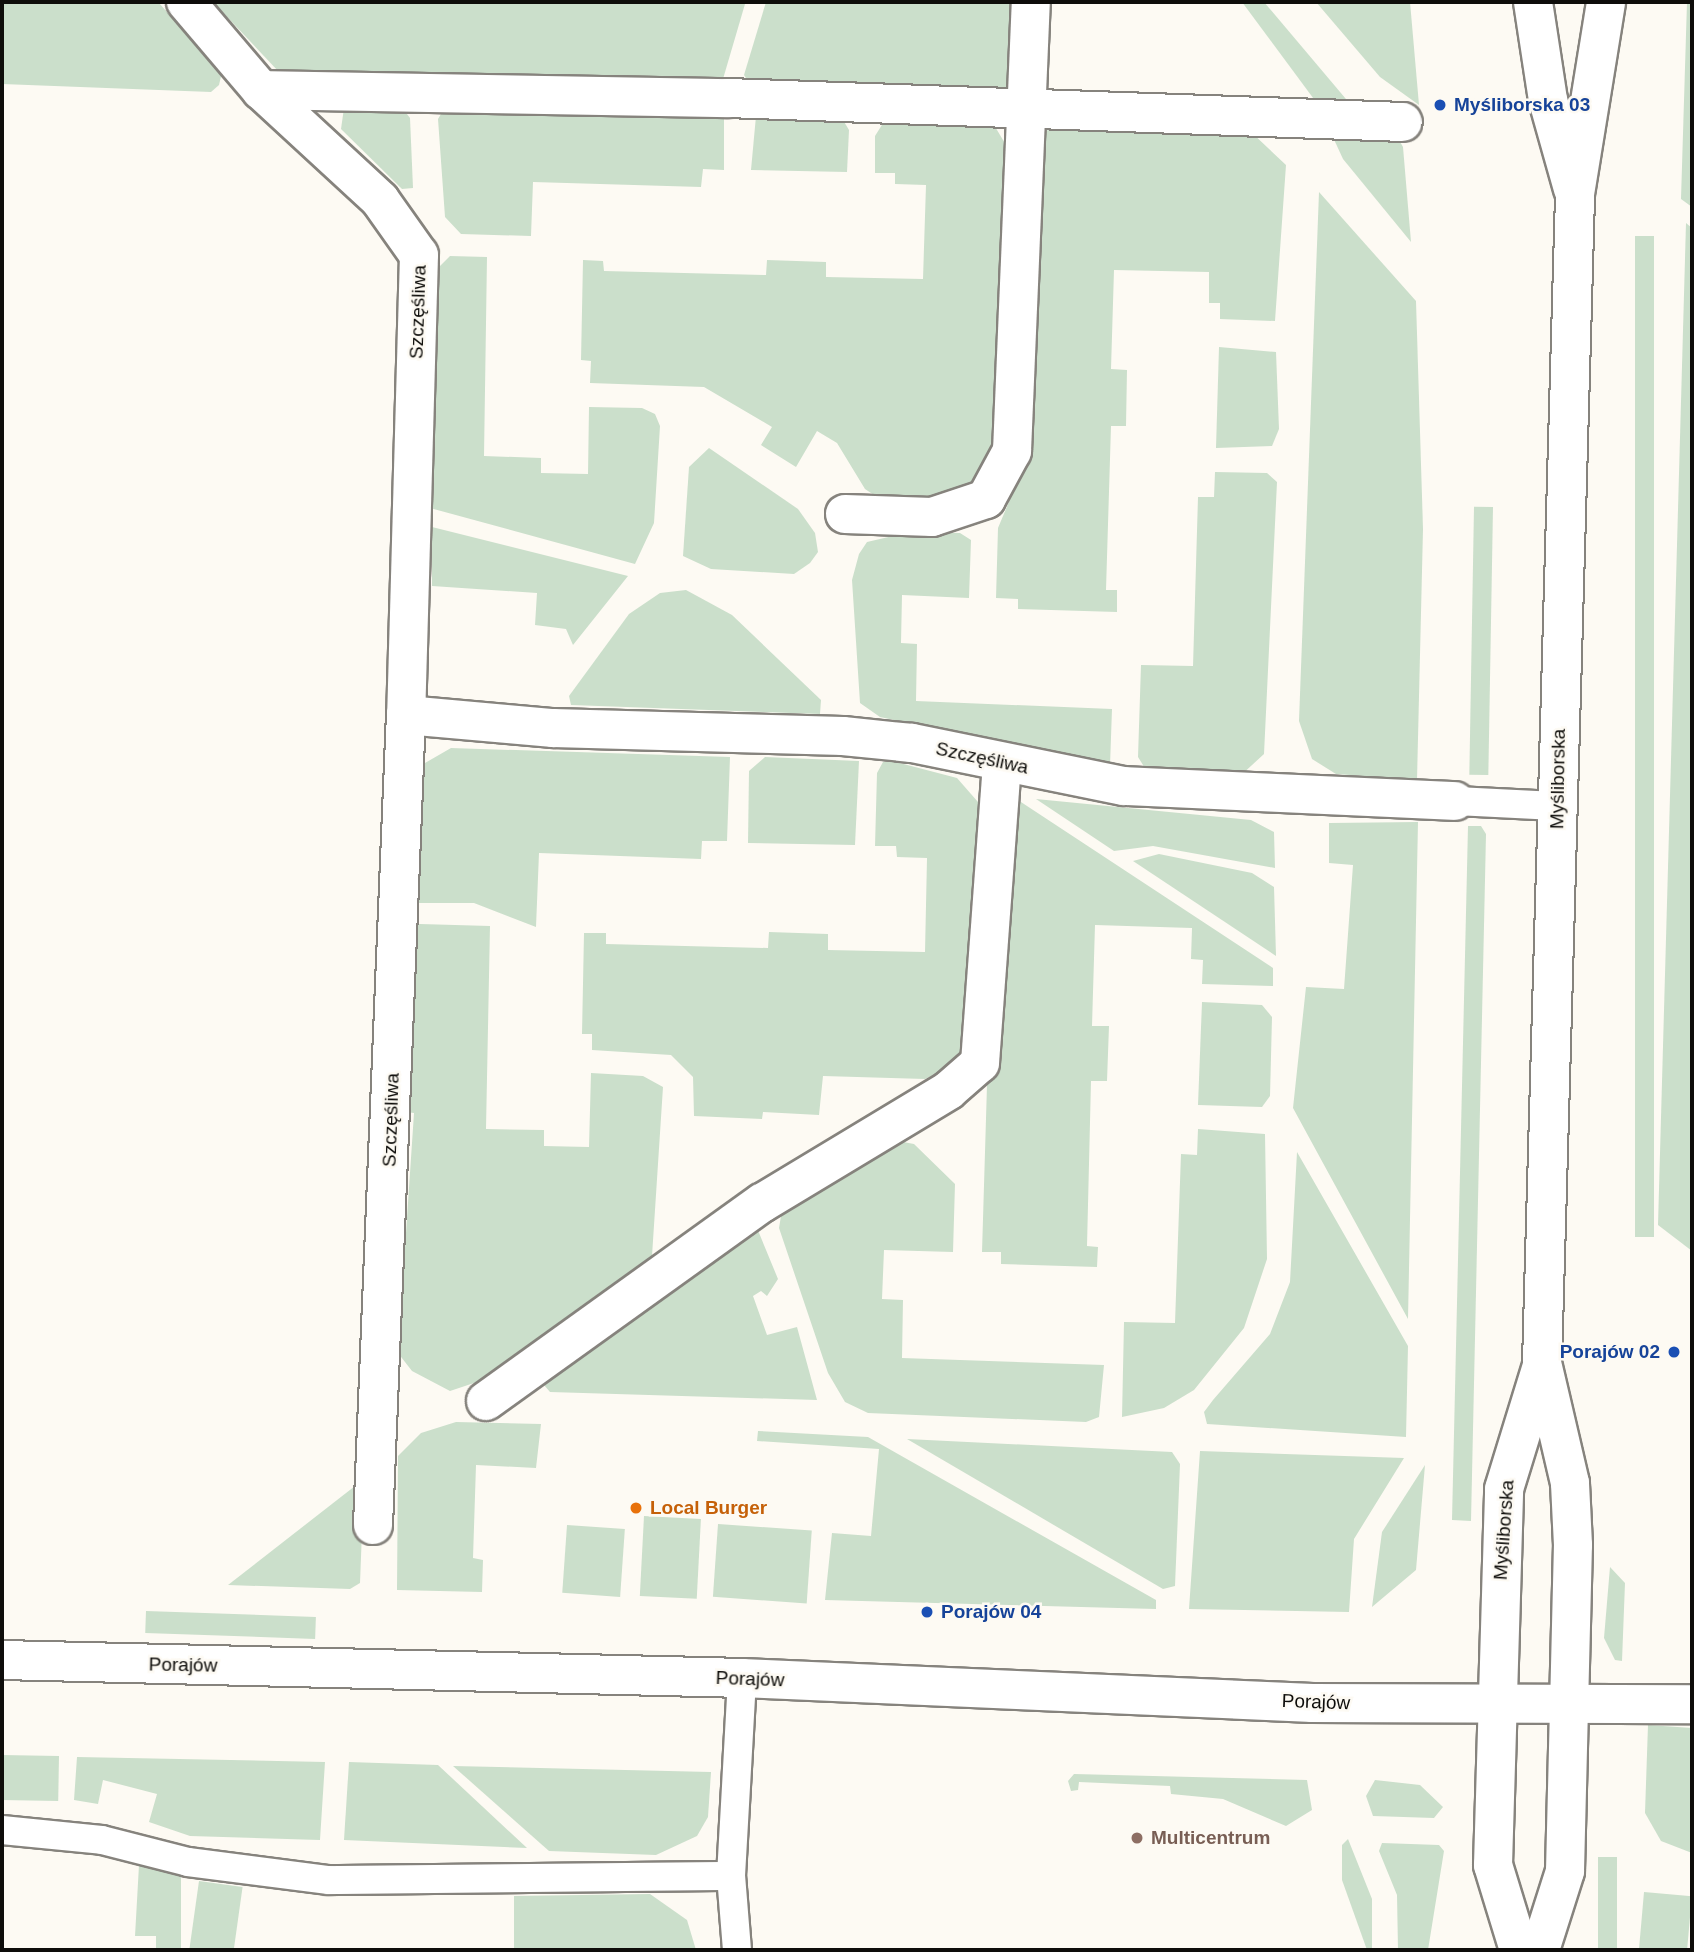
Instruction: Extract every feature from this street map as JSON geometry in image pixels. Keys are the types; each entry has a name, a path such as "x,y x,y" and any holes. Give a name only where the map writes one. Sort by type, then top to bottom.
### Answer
{"street":[{"name":"Szczęśliwa","path":"186,2 261,90 380,200 419,255 406,715 373,1525"},
{"path":"845,514 932,517 986,499 1001,478 1012,451 1031,2"},
{"name":"Myśliborska","path":"1533,2 1548,100 1575,194"},
{"name":"Myśliborska","path":"1541,1950 1564,1871 1573,1498 1542,1363 1575,194 1606,2"},
{"path":"261,90 1403,122"},
{"name":"Szczęśliwa","path":"406,715 553,728 843,736 912,743 1002,764 1124,786 1285,796 1455,801"},
{"path":"486,1401 762,1203 949,1090 980,1063 1002,764"},
{"name":"Myśliborska","path":"1519,1950 1493,1865 1504,1489 1542,1363"},
{"name":"Porajów","path":"2,1660 742,1678 1312,1703 1497,1702"},
{"path":"1497,1702 1692,1704"}],"lane":[{"name":"Szczęśliwa","path":"1455,801 1557,806"},
{"path":"737,1950 731,1876 742,1678"},
{"path":"2,1830 102,1840 188,1862 329,1880 731,1876"}],"green space":[{"path":"2,2 158,2 222,72 219,85 211,92 2,84"},
{"path":"213,2 745,4 723,79 279,72"},
{"path":"766,2 1015,2 1010,84 998,96 753,89 744,75"},
{"path":"1242,2 1264,2 1351,105 1319,106"},
{"path":"1316,2 1410,2 1419,105 1380,77"},
{"path":"1687,2 1692,2 1692,207 1681,199"},
{"path":"344,108 403,109 410,118 413,188 402,189 341,129"},
{"path":"444,109 724,116 724,170 703,169 701,187 533,182 531,236 461,234 445,217 438,119"},
{"path":"756,116 843,120 849,130 847,172 751,170"},
{"path":"885,120 994,125 1009,150 995,457 982,477 948,501 880,499 865,489 837,443 817,431 796,467 761,445 772,427 704,387 590,383 591,361 581,360 583,260 603,261 604,271 766,275 767,260 826,262 826,277 923,279 926,185 895,184 895,173 875,173 875,136"},
{"path":"1056,126 1251,132 1286,165 1275,321 1220,319 1220,303 1209,303 1209,272 1114,270 1111,369 1127,370 1126,426 1111,426 1106,590 1117,590 1117,612 1018,609 1018,599 996,598 998,528 1021,473 1042,133"},
{"path":"1331,133 1395,133 1403,147 1411,242 1343,159"},
{"path":"1319,192 1416,301 1423,529 1417,780 1336,774 1312,759 1299,721"},
{"path":"1686,223 1692,228 1692,1251 1658,1225"},
{"path":"1635,236 1654,236 1654,1237 1635,1237"},
{"path":"450,256 487,257 484,456 541,458 541,473 588,474 589,407 642,408 655,414 660,426 654,523 635,564 430,508 437,269"},
{"path":"1219,347 1276,352 1279,429 1272,446 1216,448"},
{"path":"709,448 798,509 815,533 818,552 810,563 794,574 711,569 683,556 689,467"},
{"path":"1215,472 1267,473 1277,482 1264,754 1239,777 1148,773 1138,757 1141,665 1193,666 1198,497 1214,497"},
{"path":"1474,507 1493,507 1488,775 1469,775"},
{"path":"432,527 628,576 573,645 566,629 535,625 537,593 432,586"},
{"path":"910,532 960,533 971,540 969,598 902,595 901,643 917,644 916,701 1112,709 1110,766 880,717 860,703 852,580 859,554 867,542"},
{"path":"686,590 732,615 821,700 820,714 571,705 569,696 629,614 660,593"},
{"path":"451,748 730,757 727,841 702,841 701,859 539,853 536,927 474,903 416,903 413,780 425,763"},
{"path":"765,757 859,761 855,845 748,843 749,771"},
{"path":"892,761 957,778 985,810 978,1022 957,1064 925,1079 823,1076 819,1115 763,1112 762,1119 694,1116 693,1077 671,1055 592,1050 592,1034 582,1034 584,933 606,933 606,944 768,948 769,932 828,934 828,950 925,952 927,858 897,857 896,846 875,846 877,773 883,762"},
{"path":"1012,796 1273,968 1273,986 1202,984 1203,960 1191,959 1192,928 1095,925 1092,1026 1109,1026 1107,1081 1091,1081 1087,1246 1098,1247 1097,1267 1001,1264 1001,1252 982,1252 987,1085 995,1070"},
{"path":"1036,799 1251,820 1274,832 1275,868 1153,846 1114,851"},
{"path":"1418,822 1408,1319 1293,1108 1306,987 1344,989 1353,865 1329,863 1329,823"},
{"path":"1468,826 1481,826 1486,834 1471,1521 1452,1520"},
{"path":"1159,854 1252,873 1274,887 1276,956 1133,861"},
{"path":"420,924 490,926 486,1129 544,1130 544,1146 589,1147 591,1073 643,1076 663,1087 652,1256 638,1275 486,1379 450,1391 412,1371 398,1353 414,1113 406,1112 411,927"},
{"path":"1202,1002 1262,1005 1272,1017 1270,1096 1262,1107 1198,1105"},
{"path":"1198,1129 1265,1134 1267,1259 1244,1328 1194,1390 1164,1408 1122,1417 1124,1322 1175,1323 1181,1154 1197,1155"},
{"path":"898,1141 914,1144 955,1184 953,1252 884,1250 882,1299 903,1300 902,1358 1104,1365 1099,1417 1086,1422 868,1413 845,1402 828,1373 779,1228 782,1210"},
{"path":"1297,1152 1408,1346 1406,1437 1207,1424 1204,1412 1270,1334 1290,1282"},
{"path":"757,1228 778,1279 767,1296 761,1291 753,1296 767,1335 797,1327 817,1400 550,1392 544,1385 545,1376"},
{"path":"456,1422 541,1424 536,1468 476,1465 473,1558 483,1560 482,1592 397,1590 398,1456 421,1433"},
{"path":"758,1431 868,1437 1156,1600 1156,1609 825,1600 832,1533 871,1536 879,1449 757,1441"},
{"path":"907,1439 1172,1452 1180,1464 1175,1586 1163,1589"},
{"path":"1200,1451 1404,1458 1354,1539 1349,1612 1189,1609"},
{"path":"1425,1465 1416,1570 1372,1607 1382,1532"},
{"path":"364,1479 360,1583 350,1589 228,1585"},
{"path":"644,1516 701,1519 697,1599 640,1596"},
{"path":"718,1524 812,1531 807,1603 713,1597"},
{"path":"567,1525 625,1529 620,1597 562,1593"},
{"path":"1610,1567 1625,1583 1622,1661 1615,1660 1604,1638"},
{"path":"146,1611 316,1617 315,1639 145,1633"},
{"path":"1648,1725 1692,1728 1692,1853 1661,1841 1645,1813"},
{"path":"2,1755 59,1756 58,1801 2,1800"},
{"path":"77,1757 325,1762 320,1840 190,1836 149,1822 157,1794 103,1780 98,1804 74,1800"},
{"path":"349,1762 438,1765 527,1848 344,1840"},
{"path":"453,1766 711,1772 708,1817 697,1836 656,1855 549,1851"},
{"path":"1074,1774 1307,1780 1312,1810 1286,1826 1223,1799 1171,1794 1170,1786 1079,1782 1078,1790 1071,1791 1068,1781"},
{"path":"1375,1780 1420,1785 1443,1807 1434,1818 1373,1816 1366,1796"},
{"path":"1348,1839 1372,1899 1372,1950 1367,1950 1342,1880 1342,1845"},
{"path":"1382,1843 1439,1845 1444,1851 1428,1950 1398,1950 1397,1895 1379,1851"},
{"path":"1598,1857 1617,1857 1617,1950 1598,1950"},
{"path":"139,1865 181,1875 181,1950 156,1950 156,1936 135,1936"},
{"path":"199,1881 243,1887 234,1950 189,1949"},
{"path":"1644,1892 1692,1896 1687,1950 1639,1950"},
{"path":"650,1894 687,1920 696,1950 514,1950 514,1896"}],"place":[{"name":"Myśliborska 03","path":"1440,105"},
{"name":"Porajów 02","path":"1674,1352"},
{"name":"Local Burger","path":"636,1508"},
{"name":"Porajów 04","path":"927,1612"},
{"name":"Multicentrum","path":"1137,1838"}]}
